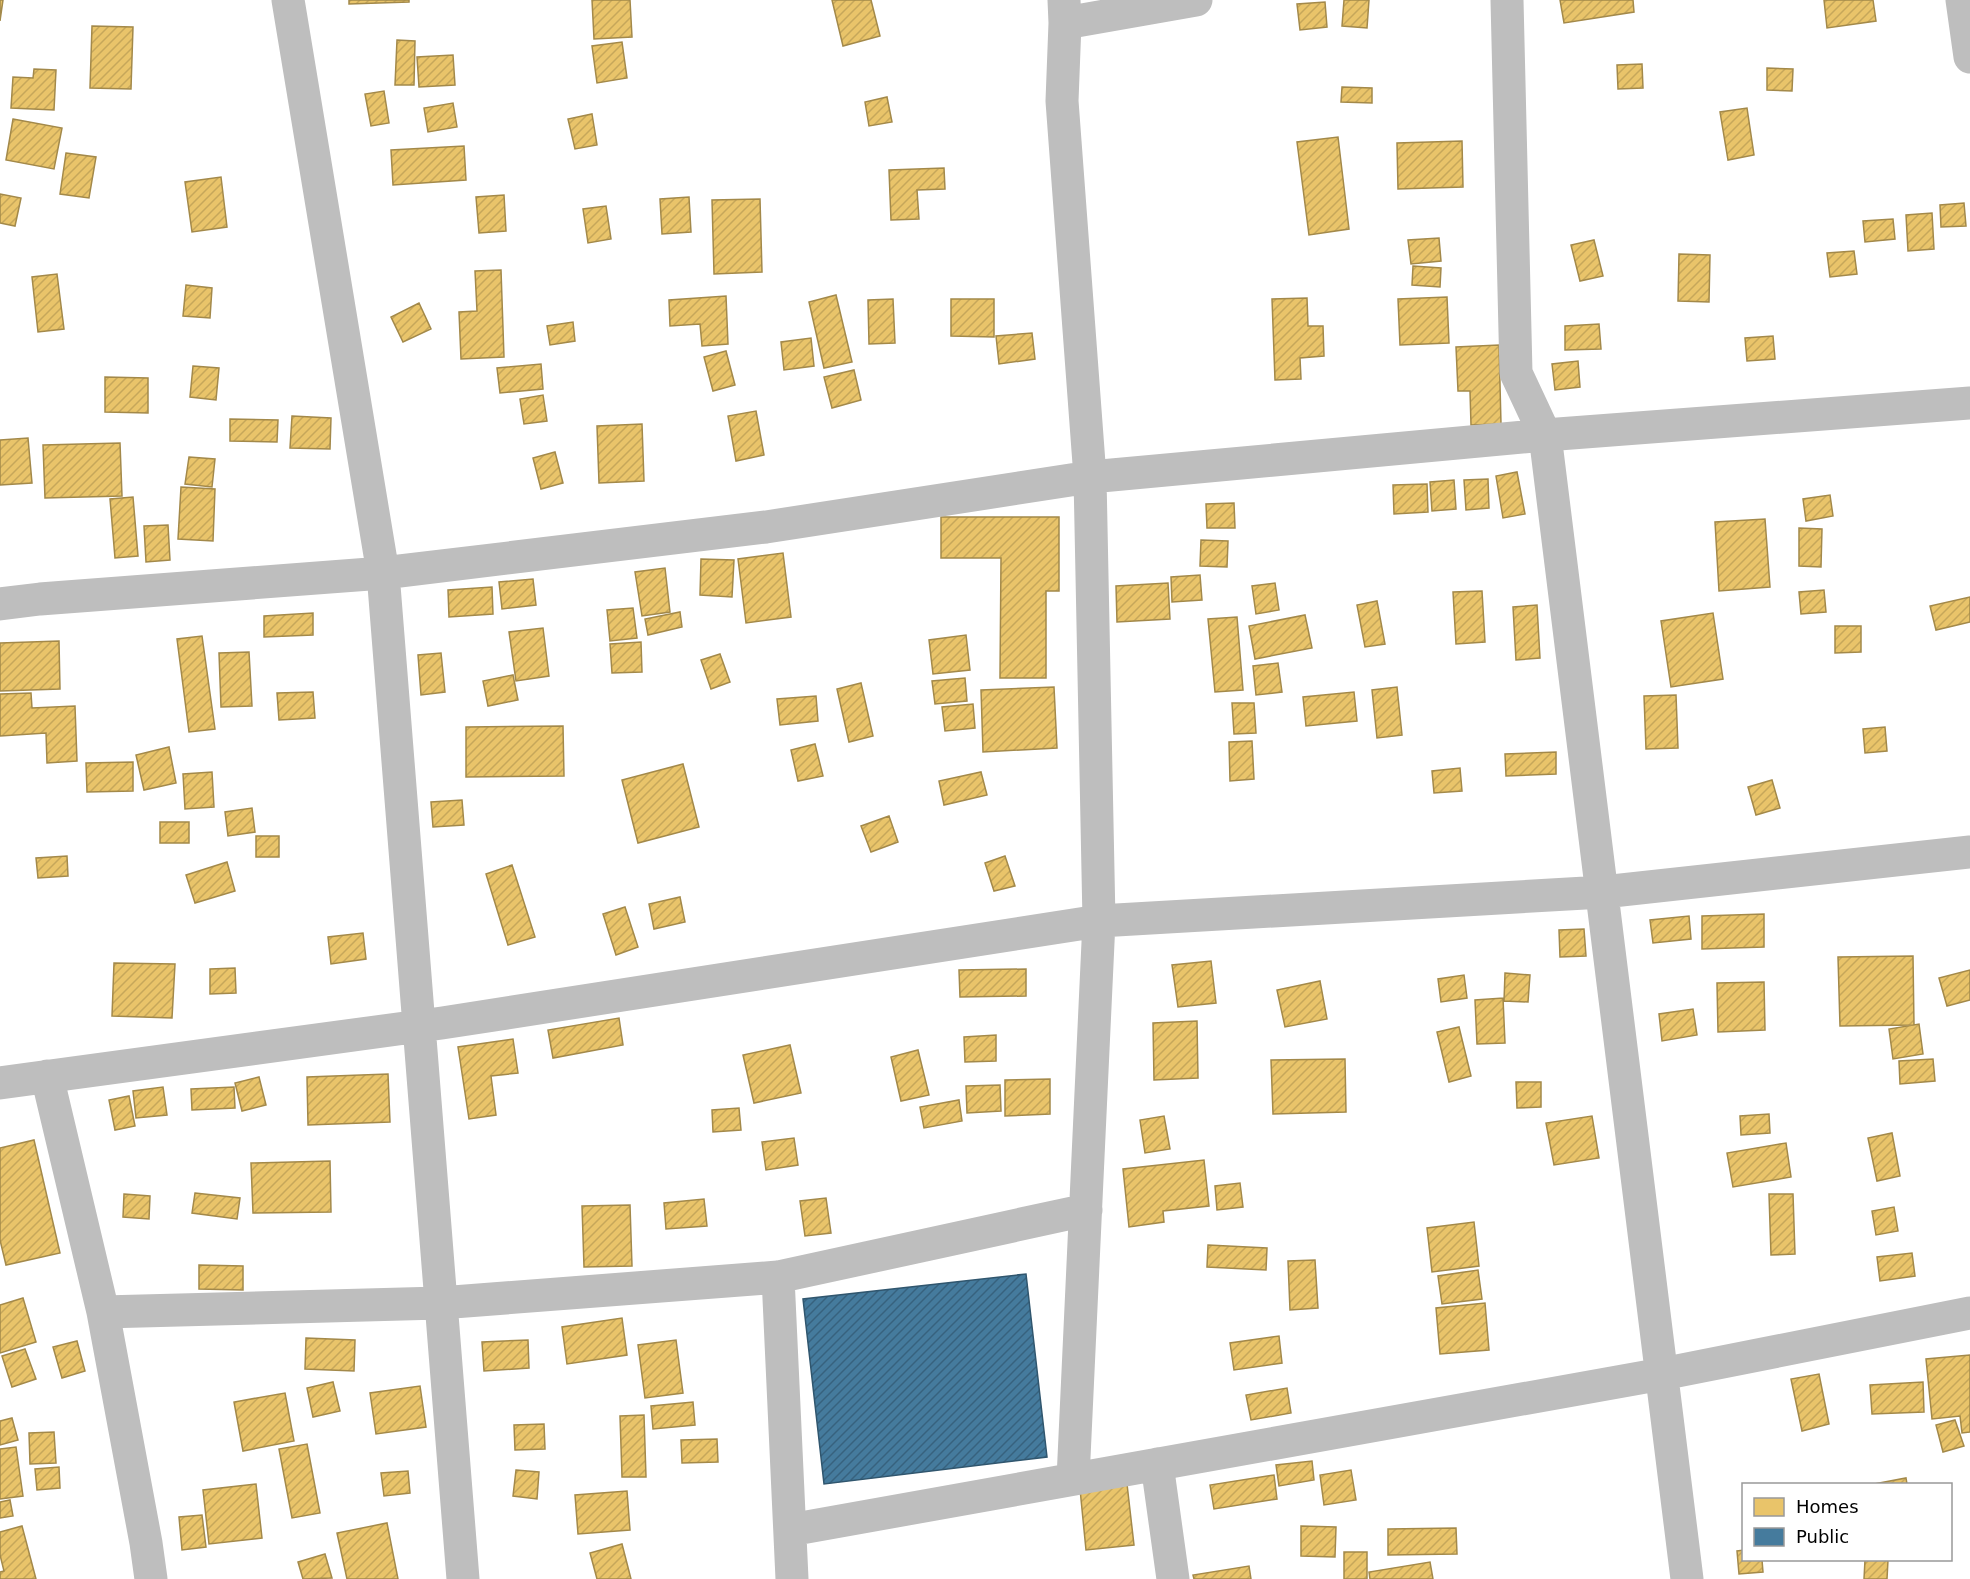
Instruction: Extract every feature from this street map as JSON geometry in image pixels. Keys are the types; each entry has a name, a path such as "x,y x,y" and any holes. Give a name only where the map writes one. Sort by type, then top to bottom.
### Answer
{"street":[{"path":"288,0 383,573 464,1579"},
{"path":"1073,1479 1099,921 1090,477 1062,101 1064,11 1196,0"},
{"path":"1507,0 1516,373 1545,435 1687,1579"},
{"path":"1962,0 1970,57"},
{"path":"0,604 383,573 766,526 1090,477 1545,435 1970,403"},
{"path":"0,1083 419,1026 1099,921 1603,892 1970,852"},
{"path":"47,1076 103,1312 151,1579"},
{"path":"103,1312 440,1303 778,1277 1086,1210"},
{"path":"778,1277 792,1579"},
{"path":"790,1530 1662,1374 1970,1313"},
{"path":"1157,1464 1173,1579"}],"building: Homes":[{"path":"0,0 3,0 0,21"},
{"path":"349,0 409,0 409,2 349,4"},
{"path":"592,0 630,0 632,37 594,39"},
{"path":"832,0 871,0 880,36 843,46"},
{"path":"1344,0 1369,0 1367,28 1342,26"},
{"path":"1560,0 1633,0 1634,12 1564,23"},
{"path":"1824,0 1873,0 1876,21 1827,28"},
{"path":"1325,2 1327,27 1300,30 1297,4"},
{"path":"92,26 133,27 131,89 90,88"},
{"path":"397,40 415,41 414,85 395,85"},
{"path":"622,42 627,78 597,83 592,46"},
{"path":"453,55 455,85 419,87 417,57"},
{"path":"1642,64 1643,88 1618,89 1617,65"},
{"path":"1767,68 1793,69 1792,91 1767,90"},
{"path":"34,69 56,70 54,110 11,108 13,77 33,78"},
{"path":"1342,87 1372,88 1372,103 1341,102"},
{"path":"384,91 389,123 371,126 365,94"},
{"path":"887,97 892,122 869,126 865,102"},
{"path":"453,103 457,127 428,132 424,108"},
{"path":"1747,108 1754,155 1728,160 1720,112"},
{"path":"592,114 597,145 575,149 568,119"},
{"path":"13,119 62,128 54,169 6,160"},
{"path":"1338,137 1349,229 1309,235 1297,142"},
{"path":"1462,141 1463,187 1398,189 1397,143"},
{"path":"464,146 466,180 393,185 391,150"},
{"path":"66,153 96,157 89,198 60,194"},
{"path":"944,168 945,189 917,190 919,219 891,220 889,170"},
{"path":"221,177 227,227 192,232 185,182"},
{"path":"0,194 21,198 15,226 0,223"},
{"path":"504,195 506,231 479,233 476,197"},
{"path":"689,197 691,232 662,234 660,199"},
{"path":"760,199 762,272 714,274 712,200"},
{"path":"1964,203 1966,226 1941,227 1940,205"},
{"path":"606,206 611,239 588,243 583,209"},
{"path":"1932,213 1934,249 1908,251 1906,215"},
{"path":"1893,219 1895,239 1865,242 1863,221"},
{"path":"1439,238 1441,261 1411,264 1408,240"},
{"path":"1594,240 1603,276 1580,281 1571,245"},
{"path":"1854,251 1857,274 1830,277 1827,253"},
{"path":"1679,254 1710,255 1709,302 1678,301"},
{"path":"1413,266 1441,268 1440,287 1412,285"},
{"path":"501,270 504,357 461,359 459,312 477,311 475,271"},
{"path":"57,274 64,329 38,332 32,277"},
{"path":"186,285 212,288 210,318 183,316"},
{"path":"836,295 852,362 824,368 809,302"},
{"path":"726,296 728,344 702,346 700,324 670,326 669,300"},
{"path":"1447,297 1449,343 1400,345 1398,299"},
{"path":"1307,298 1308,326 1323,326 1324,356 1300,358 1301,379 1275,380 1272,299"},
{"path":"893,299 895,343 869,344 868,300"},
{"path":"951,299 994,299 994,337 951,336"},
{"path":"419,303 431,329 403,342 391,317"},
{"path":"573,322 575,341 550,345 547,326"},
{"path":"1599,324 1601,349 1565,350 1565,326"},
{"path":"1032,333 1035,359 999,364 996,336"},
{"path":"1773,336 1775,359 1747,361 1745,338"},
{"path":"811,338 814,366 784,370 781,342"},
{"path":"1499,345 1501,424 1471,425 1470,391 1458,391 1456,347"},
{"path":"726,351 735,385 713,391 704,357"},
{"path":"1578,361 1580,387 1555,390 1552,364"},
{"path":"541,364 543,389 500,393 497,368"},
{"path":"193,366 219,368 216,400 190,397"},
{"path":"854,370 861,400 832,408 824,377"},
{"path":"105,377 148,378 148,413 105,412"},
{"path":"543,395 547,421 524,424 520,399"},
{"path":"756,411 764,455 736,461 728,416"},
{"path":"292,416 331,418 330,449 290,448"},
{"path":"230,419 278,420 277,442 230,441"},
{"path":"642,424 644,481 599,483 597,426"},
{"path":"28,438 32,483 0,485 0,440"},
{"path":"120,443 122,496 45,498 43,445"},
{"path":"555,452 563,483 541,489 533,458"},
{"path":"189,457 215,459 212,487 185,484"},
{"path":"1517,472 1525,514 1503,518 1496,476"},
{"path":"1488,479 1489,508 1466,510 1464,480"},
{"path":"1454,480 1456,509 1432,511 1430,482"},
{"path":"1427,484 1428,512 1394,514 1393,485"},
{"path":"181,487 215,489 213,541 178,539"},
{"path":"1830,495 1833,516 1806,521 1803,499"},
{"path":"133,497 138,556 115,558 110,499"},
{"path":"1234,503 1235,528 1207,528 1206,504"},
{"path":"941,517 1059,517 1059,591 1046,591 1046,678 1000,678 1001,558 941,558"},
{"path":"1765,519 1770,587 1719,591 1715,522"},
{"path":"168,525 170,560 146,562 144,526"},
{"path":"1799,528 1822,529 1821,567 1799,566"},
{"path":"1201,540 1228,541 1227,567 1200,566"},
{"path":"783,553 791,617 746,623 738,559"},
{"path":"701,559 734,560 732,597 700,595"},
{"path":"665,568 670,612 642,616 635,572"},
{"path":"1200,575 1202,600 1172,602 1171,577"},
{"path":"533,579 536,605 502,609 499,582"},
{"path":"1168,583 1170,619 1117,622 1116,586"},
{"path":"1275,583 1279,610 1256,614 1252,586"},
{"path":"492,587 493,614 449,617 448,590"},
{"path":"1824,590 1826,612 1801,614 1799,592"},
{"path":"1482,591 1485,642 1456,644 1453,592"},
{"path":"1970,597 1970,622 1936,630 1930,606"},
{"path":"1377,601 1385,644 1365,647 1357,605"},
{"path":"1537,605 1540,658 1516,660 1513,607"},
{"path":"633,608 637,638 610,641 607,610"},
{"path":"680,612 682,627 648,635 645,619"},
{"path":"313,613 313,635 264,637 264,616"},
{"path":"1713,613 1723,679 1671,687 1661,621"},
{"path":"1305,615 1312,648 1255,659 1249,626"},
{"path":"1237,617 1243,690 1215,692 1208,619"},
{"path":"1835,626 1861,626 1861,652 1835,653"},
{"path":"543,628 549,676 516,681 509,632"},
{"path":"966,635 970,670 933,674 929,640"},
{"path":"202,636 215,729 189,732 177,639"},
{"path":"59,641 60,689 0,691 0,643"},
{"path":"641,642 642,672 612,673 610,644"},
{"path":"249,652 252,706 221,707 219,653"},
{"path":"441,653 445,692 421,695 418,655"},
{"path":"720,654 730,682 711,689 701,660"},
{"path":"1278,663 1282,692 1256,695 1253,666"},
{"path":"513,675 518,700 488,706 483,681"},
{"path":"965,678 967,701 935,704 932,681"},
{"path":"861,683 873,736 849,742 837,689"},
{"path":"1054,687 1057,748 983,752 981,690"},
{"path":"1397,687 1402,735 1377,738 1372,690"},
{"path":"313,692 315,718 279,720 277,693"},
{"path":"1354,692 1357,721 1306,726 1303,697"},
{"path":"31,693 32,708 75,706 77,761 47,763 46,733 0,736 0,694"},
{"path":"1676,695 1678,748 1646,749 1644,696"},
{"path":"816,696 818,721 780,725 777,699"},
{"path":"1232,703 1254,703 1256,733 1234,734"},
{"path":"973,704 975,728 945,731 942,707"},
{"path":"563,726 564,776 466,777 466,727"},
{"path":"1885,727 1887,751 1865,753 1863,729"},
{"path":"1252,741 1254,779 1230,781 1229,742"},
{"path":"815,744 823,776 798,781 791,750"},
{"path":"169,747 176,783 144,790 136,755"},
{"path":"1556,752 1556,774 1506,776 1505,754"},
{"path":"133,762 133,791 87,792 86,763"},
{"path":"683,764 699,827 638,843 622,780"},
{"path":"1460,768 1462,791 1434,793 1432,771"},
{"path":"212,772 214,807 185,809 183,774"},
{"path":"981,772 987,795 944,805 939,781"},
{"path":"1772,780 1780,808 1756,815 1748,787"},
{"path":"462,800 464,825 433,827 431,802"},
{"path":"252,808 255,832 228,836 225,812"},
{"path":"889,816 898,842 871,852 861,826"},
{"path":"160,822 189,822 189,843 160,843"},
{"path":"256,836 279,836 279,857 256,857"},
{"path":"67,856 68,876 38,878 36,858"},
{"path":"1005,856 1015,886 994,891 985,863"},
{"path":"227,862 235,891 195,903 186,875"},
{"path":"512,865 535,937 508,945 486,874"},
{"path":"680,897 685,922 654,929 649,904"},
{"path":"625,907 638,947 616,955 603,914"},
{"path":"1764,914 1764,947 1702,949 1702,916"},
{"path":"1689,916 1691,939 1653,943 1650,920"},
{"path":"1584,929 1586,956 1560,957 1559,930"},
{"path":"363,933 366,959 331,964 328,937"},
{"path":"1913,956 1914,1025 1840,1026 1838,957"},
{"path":"1211,961 1216,1003 1178,1007 1172,965"},
{"path":"114,963 175,964 172,1018 112,1016"},
{"path":"235,968 236,993 210,994 210,969"},
{"path":"1026,969 1026,996 960,997 959,970"},
{"path":"1970,970 1970,1000 1947,1006 1939,978"},
{"path":"1505,973 1530,975 1528,1002 1504,1001"},
{"path":"1464,975 1467,998 1441,1002 1438,979"},
{"path":"1320,981 1327,1019 1285,1027 1277,990"},
{"path":"1764,982 1765,1030 1718,1032 1717,983"},
{"path":"1503,998 1505,1043 1477,1044 1475,1000"},
{"path":"1693,1009 1697,1035 1662,1041 1659,1014"},
{"path":"619,1018 623,1045 553,1058 548,1030"},
{"path":"1197,1021 1198,1078 1154,1080 1153,1023"},
{"path":"1919,1024 1923,1054 1893,1059 1889,1029"},
{"path":"1459,1027 1471,1076 1449,1082 1437,1032"},
{"path":"996,1035 996,1061 965,1062 964,1037"},
{"path":"513,1039 518,1073 491,1076 496,1115 469,1119 458,1047"},
{"path":"790,1045 801,1093 754,1103 743,1055"},
{"path":"918,1050 929,1095 901,1101 891,1057"},
{"path":"1345,1059 1346,1112 1273,1114 1271,1060"},
{"path":"1933,1059 1935,1081 1900,1084 1899,1061"},
{"path":"388,1074 390,1122 308,1125 307,1077"},
{"path":"259,1077 266,1105 242,1111 235,1083"},
{"path":"1050,1079 1050,1114 1005,1116 1005,1080"},
{"path":"1516,1082 1541,1082 1541,1107 1517,1108"},
{"path":"1000,1085 1001,1111 967,1113 966,1086"},
{"path":"163,1087 167,1115 136,1118 133,1091"},
{"path":"234,1087 235,1108 192,1110 191,1089"},
{"path":"129,1096 135,1126 115,1130 109,1100"},
{"path":"959,1100 962,1121 924,1128 920,1107"},
{"path":"739,1108 741,1130 713,1132 712,1110"},
{"path":"1769,1114 1770,1133 1741,1135 1740,1116"},
{"path":"1164,1116 1170,1149 1145,1153 1140,1120"},
{"path":"1592,1116 1599,1158 1554,1165 1546,1123"},
{"path":"1892,1133 1900,1176 1877,1181 1868,1138"},
{"path":"794,1138 798,1165 766,1170 762,1142"},
{"path":"34,1140 60,1253 6,1265 0,1240 0,1148"},
{"path":"1786,1143 1791,1177 1733,1187 1727,1153"},
{"path":"1204,1160 1209,1206 1163,1211 1164,1222 1129,1227 1123,1169"},
{"path":"330,1161 331,1212 253,1213 251,1163"},
{"path":"1240,1183 1243,1207 1217,1210 1215,1186"},
{"path":"195,1193 240,1198 237,1219 192,1213"},
{"path":"124,1194 150,1196 149,1219 123,1217"},
{"path":"1769,1194 1793,1194 1795,1254 1771,1255"},
{"path":"826,1198 831,1233 805,1236 800,1201"},
{"path":"704,1199 707,1226 666,1229 664,1203"},
{"path":"630,1205 632,1266 584,1267 582,1206"},
{"path":"1894,1207 1898,1231 1876,1235 1872,1211"},
{"path":"1474,1222 1479,1266 1432,1272 1427,1228"},
{"path":"1208,1245 1267,1248 1266,1270 1207,1267"},
{"path":"1912,1253 1915,1276 1880,1281 1877,1257"},
{"path":"1315,1260 1318,1308 1290,1310 1288,1261"},
{"path":"199,1265 243,1266 243,1290 199,1289"},
{"path":"1478,1270 1482,1299 1442,1304 1438,1276"},
{"path":"23,1298 36,1342 0,1353 0,1305"},
{"path":"1485,1303 1489,1350 1440,1354 1436,1308"},
{"path":"622,1318 627,1355 567,1364 562,1327"},
{"path":"1279,1336 1282,1363 1234,1370 1230,1343"},
{"path":"306,1338 355,1340 354,1371 305,1369"},
{"path":"528,1340 529,1368 484,1371 482,1342"},
{"path":"676,1340 683,1393 645,1398 638,1345"},
{"path":"77,1341 85,1371 62,1378 53,1347"},
{"path":"25,1349 36,1379 12,1387 2,1356"},
{"path":"1970,1355 1970,1432 1962,1433 1960,1416 1932,1419 1926,1359"},
{"path":"1819,1374 1829,1424 1802,1431 1791,1379"},
{"path":"333,1382 340,1411 313,1417 307,1388"},
{"path":"1923,1382 1924,1412 1872,1414 1870,1385"},
{"path":"420,1386 426,1427 376,1434 370,1393"},
{"path":"1287,1388 1291,1413 1251,1420 1246,1395"},
{"path":"285,1393 294,1441 243,1451 234,1402"},
{"path":"693,1402 695,1425 653,1429 651,1406"},
{"path":"644,1415 646,1477 622,1477 620,1416"},
{"path":"12,1418 18,1440 0,1445 0,1421"},
{"path":"1955,1420 1964,1446 1943,1452 1936,1425"},
{"path":"544,1424 545,1449 515,1450 514,1425"},
{"path":"54,1432 56,1463 30,1464 29,1433"},
{"path":"717,1439 718,1462 682,1463 681,1440"},
{"path":"307,1444 320,1513 292,1518 279,1449"},
{"path":"16,1447 23,1496 0,1499 0,1449"},
{"path":"1312,1461 1314,1480 1279,1486 1276,1465"},
{"path":"59,1467 60,1488 37,1490 35,1469"},
{"path":"516,1470 539,1472 537,1499 513,1496"},
{"path":"1351,1470 1356,1500 1324,1505 1320,1475"},
{"path":"408,1471 410,1493 384,1496 381,1473"},
{"path":"1274,1475 1277,1499 1214,1509 1210,1485"},
{"path":"1906,1478 1907,1483 1879,1483"},
{"path":"256,1484 262,1538 209,1544 203,1490"},
{"path":"1127,1484 1134,1545 1086,1550 1080,1489"},
{"path":"627,1491 630,1530 578,1534 575,1495"},
{"path":"10,1500 13,1516 0,1518 0,1502"},
{"path":"202,1515 206,1547 182,1550 179,1517"},
{"path":"387,1523 398,1579 347,1579 337,1533"},
{"path":"22,1526 36,1579 0,1579 0,1572 4,1571 0,1555 0,1532"},
{"path":"1301,1526 1336,1527 1335,1557 1301,1556"},
{"path":"1456,1528 1457,1554 1388,1555 1388,1529"},
{"path":"622,1544 631,1579 597,1579 590,1553"},
{"path":"1742,1550 1742,1561 1762,1561 1763,1572 1739,1574 1737,1551"},
{"path":"1344,1552 1367,1552 1367,1579 1344,1579"},
{"path":"325,1554 332,1578 303,1579 298,1562"},
{"path":"1865,1561 1888,1561 1887,1579 1864,1579"},
{"path":"1430,1562 1433,1579 1370,1579 1369,1572"},
{"path":"1249,1566 1251,1579 1194,1579 1193,1575"}],"building: Public":[{"path":"1026,1274 1047,1457 824,1484 803,1299"}]}
